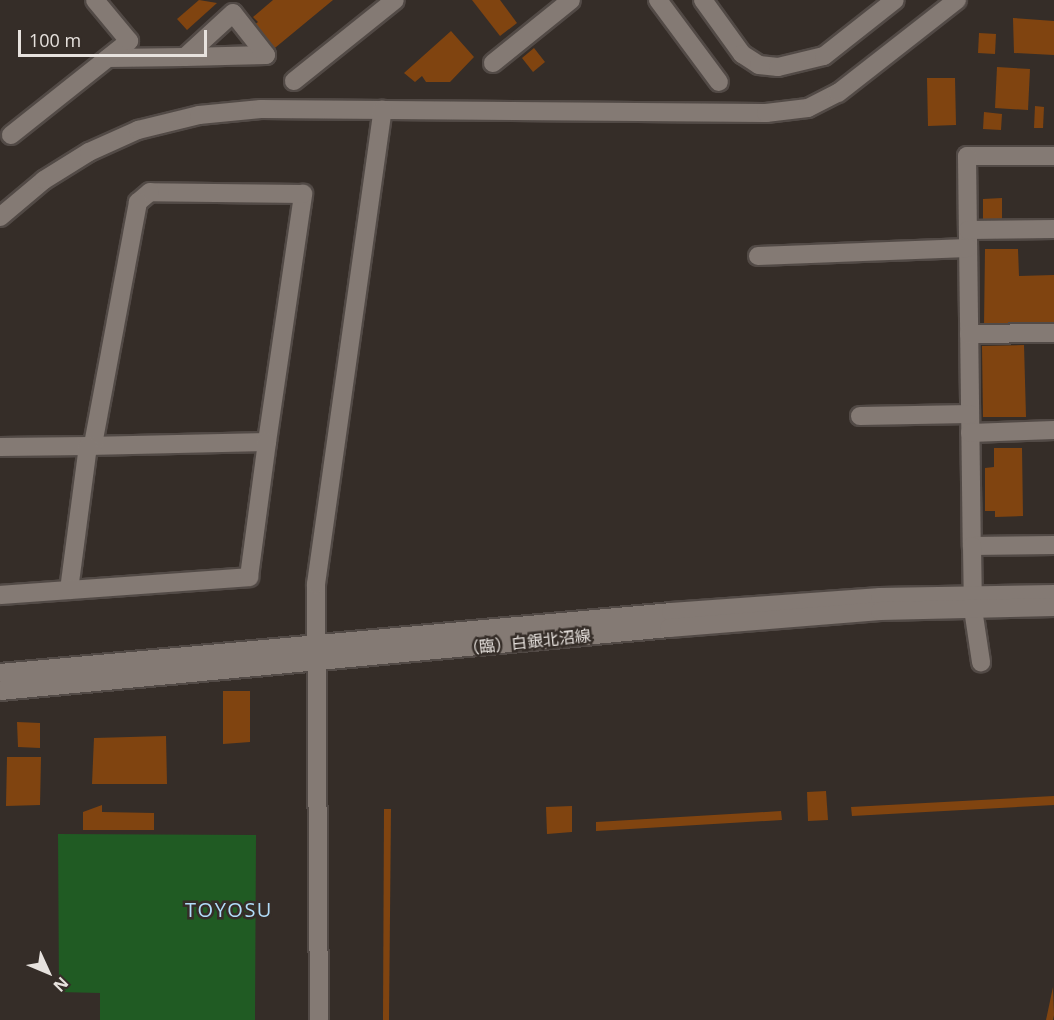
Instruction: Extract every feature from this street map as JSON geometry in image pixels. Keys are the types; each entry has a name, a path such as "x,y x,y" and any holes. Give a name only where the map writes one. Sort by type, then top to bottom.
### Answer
{"street":[{"path":"11,135 129,41 95,0"},
{"path":"294,81 395,0"},
{"path":"493,63 571,0"},
{"path":"658,0 719,82"},
{"path":"703,0 742,54 759,65 778,67 824,56 895,0"},
{"path":"0,217 53,174 89,152 138,129 199,115 261,109 766,113 807,108 838,93 957,0"},
{"path":"108,58 185,57"},
{"path":"319,1020 316,584 383,110"},
{"path":"981,662 973,602 967,156 1054,156"},
{"path":"0,595 249,577 303,194 150,192 138,202 91,445 69,590"},
{"path":"758,256 1054,230"},
{"path":"969,334 1054,333"},
{"path":"860,416 1054,430"},
{"path":"0,447 267,442"},
{"path":"972,546 1054,545"},
{"name":"（臨）白銀北沼線","path":"0,691 1054,594"},
{"name":"（臨）白銀北沼線","path":"0,674 316,642 880,597 1054,607"}],"green space":[{"path":"58,834 256,835 255,1020 100,1020 100,993 59,992"}],"building":[{"path":"199,0 217,3 187,30 177,19"},
{"path":"273,0 333,0 270,52 250,28 258,22 253,17"},
{"path":"472,0 500,0 517,23 500,36"},
{"path":"1013,18 1054,21 1054,55 1014,53"},
{"path":"451,31 474,57 450,82 426,82 422,76 415,82 404,73"},
{"path":"979,33 996,34 995,54 978,53"},
{"path":"534,48 545,62 533,72 522,58"},
{"path":"997,67 1030,69 1028,110 995,108"},
{"path":"927,78 955,78 956,125 928,126"},
{"path":"1035,106 1044,107 1043,128 1034,128"},
{"path":"984,112 1002,114 1001,130 983,129"},
{"path":"1002,198 1002,224 983,224 983,199"},
{"path":"985,249 1018,249 1019,276 1054,275 1054,325 984,326"},
{"path":"1024,345 1026,417 983,417 982,346"},
{"path":"994,448 1022,448 1023,516 995,517 995,511 985,511 985,468 994,467"},
{"path":"223,691 250,691 250,742 223,744"},
{"path":"17,722 40,723 40,748 18,747"},
{"path":"166,736 167,784 92,784 94,738"},
{"path":"7,757 41,757 40,805 6,806"},
{"path":"826,791 828,820 808,821 807,792"},
{"path":"1054,796 1054,805 852,816 851,807"},
{"path":"102,805 102,812 154,813 154,830 83,830 83,812"},
{"path":"572,806 572,832 547,834 546,807"},
{"path":"384,809 391,809 389,1020 383,1020"},
{"path":"781,811 782,820 596,831 596,822"},
{"path":"1053,987 1053,1020 1046,1020"}],"district":[{"name":"TOYOSU","path":"229,909"}]}
